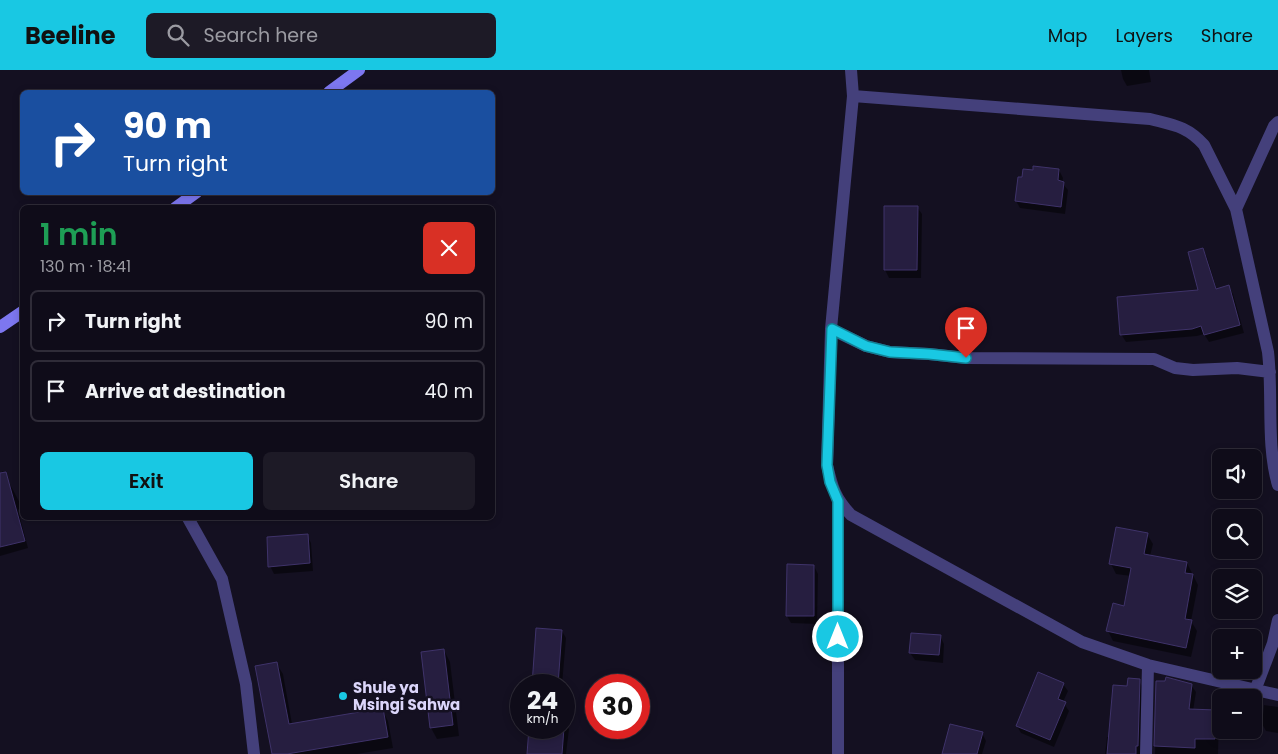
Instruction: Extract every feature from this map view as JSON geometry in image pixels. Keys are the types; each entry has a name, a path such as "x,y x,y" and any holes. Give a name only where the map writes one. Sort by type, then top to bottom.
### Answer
{"main road":[{"path":"333,90 359,70"},
{"path":"179,205 193,195"},
{"path":"0,327 20,313"}],"street":[{"path":"852,70 853,96 832,329 827,465 830,482 838,501 850,515 1082,642 1148,665 1278,694"},
{"path":"853,96 1150,119 1185,128 1204,145 1236,209 1268,352 1273,464 1278,486"},
{"path":"1236,209 1274,126 1278,122"},
{"path":"832,329 866,346 890,352 966,358 1154,358 1175,368 1194,370 1237,368 1270,372"},
{"path":"838,501 838,754"},
{"path":"189,520 222,579 246,684 254,754"},
{"path":"1256,688 1273,643 1278,620"},
{"path":"1146,754 1148,665"}],"building":[{"path":"1033,166 1059,169 1058,180 1064,182 1061,207 1015,201 1018,177 1022,177 1023,169 1033,170"},
{"path":"884,206 918,206 917,270 884,270"},
{"path":"1203,248 1216,289 1229,285 1240,325 1204,335 1201,326 1192,329 1120,335 1117,297 1198,290 1188,252"},
{"path":"6,472 25,541 0,547 0,473"},
{"path":"1116,527 1148,533 1144,554 1187,562 1185,573 1193,574 1185,619 1192,620 1186,648 1106,631 1113,603 1124,606 1131,568 1109,564"},
{"path":"308,534 310,563 268,567 267,537"},
{"path":"787,564 814,565 814,616 786,616"},
{"path":"536,628 562,630 559,674 533,674"},
{"path":"911,633 941,635 939,655 909,653"},
{"path":"444,649 453,725 430,728 421,652"},
{"path":"277,662 289,724 383,708 388,737 287,754 272,754 255,666"},
{"path":"1038,672 1064,683 1058,699 1066,702 1050,740 1016,726"},
{"path":"1166,677 1192,684 1189,709 1212,710 1212,739 1195,739 1195,748 1154,746 1156,681 1165,681"},
{"path":"1128,678 1140,679 1138,746 1136,746 1136,754 1107,754 1113,685 1127,686"},
{"path":"950,724 983,732 977,754 942,754"},
{"path":"528,739 563,739 562,754 527,754"}],"place":[{"name":"Shule ya Msingi Sahwa","path":"343,696"}],"route":[{"path":"838,637 838,501 830,482 827,465 832,329 866,346 890,352 966,358"}]}
